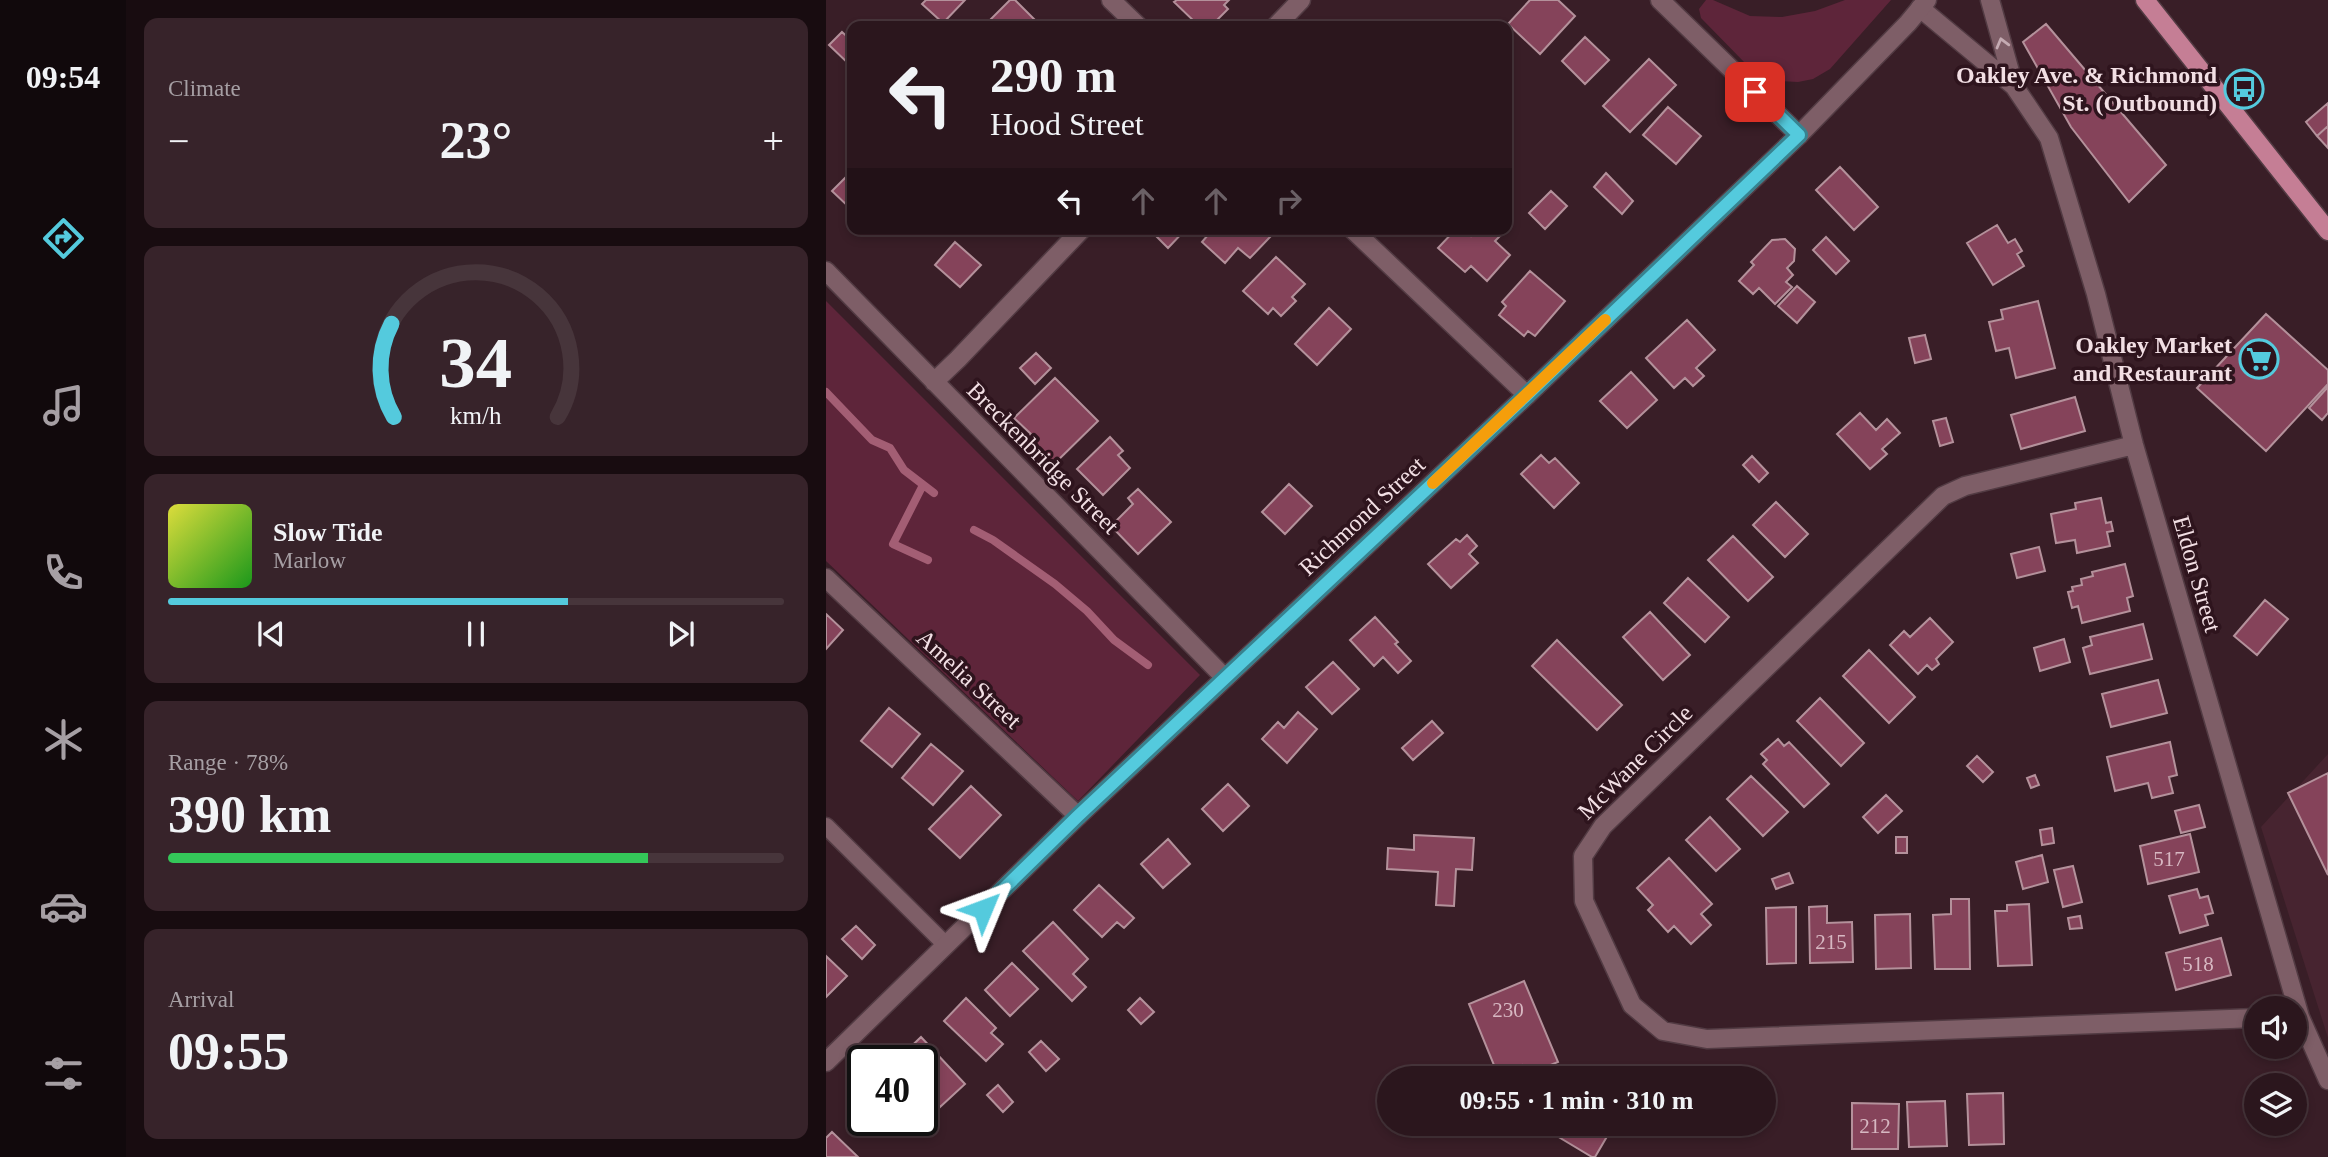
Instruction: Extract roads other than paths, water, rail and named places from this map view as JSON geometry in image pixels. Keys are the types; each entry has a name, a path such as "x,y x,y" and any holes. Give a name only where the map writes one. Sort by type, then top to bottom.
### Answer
{"main road":[{"path":"2145,0 2328,231"}],"street":[{"path":"1111,0 1133,21"},
{"path":"1281,21 1301,0"},
{"name":"Eldon Street","path":"1990,0 2014,86"},
{"path":"1669,3 1799,135"},
{"name":"Eldon Street","path":"1924,4 2014,86 2049,138 2096,294 2134,445 2291,996"},
{"name":"Richmond Street","path":"826,1062 1078,816 1527,395 1799,135 1924,4"},
{"path":"934,382 1076,235"},
{"path":"1358,235 1527,395"},
{"name":"Breckenbridge Street","path":"826,271 1225,678"},
{"name":"McWane Circle","path":"2134,445 1965,486 1942,496 1603,826 1590,841 1583,856 1584,901 1632,1005 1663,1031 1681,1035 1707,1039 2244,1018"},
{"name":"Amelia Street","path":"826,578 1078,816"},
{"name":"Eldon Street","path":"2307,1037 2328,1080"}],"lane":[{"path":"826,826 946,945"}],"waterway":[{"path":"826,392 872,440 890,448 904,470 934,493"},
{"path":"923,485 893,544 928,560"},
{"path":"974,530 993,540 1055,584 1087,611 1114,640 1148,665"}],"place":[{"name":"Oakley Ave. & Richmond St. (Outbound)","path":"2244,89"},
{"name":"Oakley Market and Restaurant","path":"2259,359"}]}
